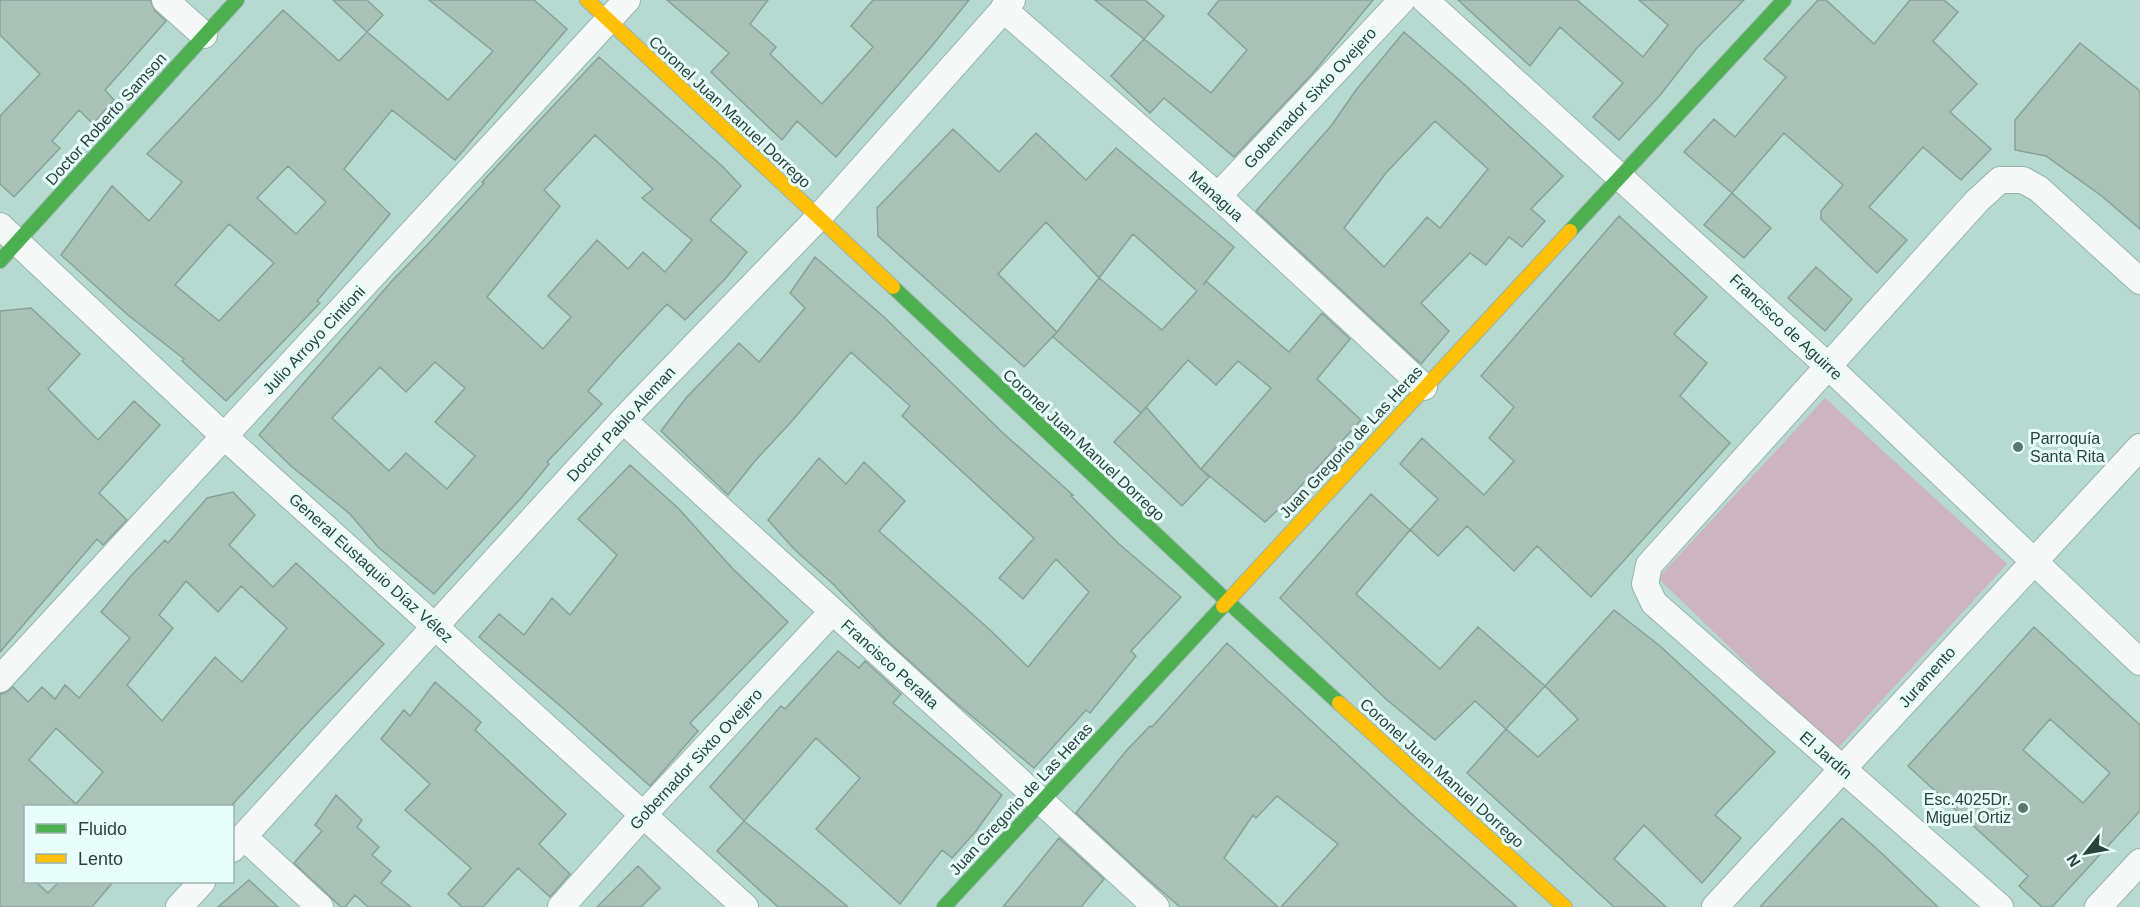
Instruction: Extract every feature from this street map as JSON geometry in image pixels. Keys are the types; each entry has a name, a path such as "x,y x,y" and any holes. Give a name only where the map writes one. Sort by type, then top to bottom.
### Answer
{"street":[{"path":"165,0 204,35"},
{"name":"Doctor Roberto Samson","path":"0,261 9,234 237,0"},
{"name":"Coronel Juan Manuel Dorrego","path":"587,0 1227,600 1565,907"},
{"name":"Julio Arroyo Cintioni","path":"0,679 627,0"},
{"name":"Gobernador Sixto Ovejero","path":"1218,196 1402,0"},
{"name":"Francisco de Aguirre","path":"1425,0 1828,366 2140,662"},
{"name":"Juan Gregorio de Las Heras","path":"944,907 1784,0"},
{"name":"Managua","path":"1008,5 1424,387"},
{"name":"Doctor Pablo Aleman","path":"238,843 623,420 818,218 1008,5"},
{"path":"1828,366 1977,201 2000,180 2023,180 2039,189 2140,281"},
{"name":"General Eustaquio Díaz Vélez","path":"9,234 225,437 745,907"},
{"name":"El Jardín","path":"1828,366 1649,565 1645,584 1654,603 2000,907"},
{"name":"Francisco Peralta","path":"623,420 832,612 1042,800 1156,907"},
{"name":"Juramento","path":"1715,907 2140,447"},
{"name":"Gobernador Sixto Ovejero","path":"561,907 832,612"},
{"path":"238,843 320,907"},
{"path":"2098,907 2140,862"},
{"path":"179,907 201,883"}],"shaded area":[{"path":"1825,398 2007,564 1836,750 1658,578"}],"building":[{"path":"0,0 150,0 155,11 166,21 105,90 114,100 93,124 79,110 52,141 60,148 14,197 0,184 0,116 40,74 0,35"},
{"path":"333,0 367,0 383,15 367,32"},
{"path":"429,0 534,0 567,29 455,160 392,110 344,169 390,214 317,301 320,303 226,401 182,361 184,359 128,315 61,255 112,186 149,221 182,182 147,154 283,10 339,61 367,32 448,100 493,51","holes":["288,166 326,202 296,234 257,198","229,224 274,263 219,321 175,285"]},
{"path":"667,0 768,0 750,24 776,47 770,54 822,104 873,47 851,26 873,0 969,0 836,157 797,121 782,140 711,72 729,53"},
{"path":"1095,0 1145,0 1164,16 1144,39"},
{"path":"1219,0 1373,0 1313,73 1234,157 1164,98 1150,113 1111,76 1144,39 1211,93 1247,50 1208,14"},
{"path":"1458,0 1577,0 1643,57 1668,25 1639,0 1744,0 1696,49 1661,94 1619,140 1593,117 1623,83 1560,27 1530,66"},
{"path":"1818,0 1826,0 1874,44 1910,0 1944,0 1958,12 1933,41 1977,84 1950,112 1991,149 1961,180 1923,147 1869,207 1907,240 1877,273 1821,219 1821,211 1843,185 1784,133 1732,193 1684,152 1714,119 1735,137 1786,77 1764,59"},
{"path":"1404,32 1563,176 1531,209 1545,221 1522,247 1509,237 1486,265 1470,253 1421,303 1449,331 1421,364 1256,211 1331,126 1356,90","holes":["1435,121 1488,169 1440,228 1427,217 1384,267 1344,228 1386,173"]},
{"path":"2080,43 2140,91 2140,229 2103,197 2046,156 2015,150 2015,120"},
{"path":"599,57 722,166 741,186 710,220 747,252 725,279 685,320 667,304 616,359 588,391 602,404 547,462 549,464 522,497 434,594 378,547 350,514 291,466 259,435 391,282 484,183 482,182","holes":["595,135 653,189 642,198 692,240 665,272 643,252 628,269 597,240 548,296 571,317 543,349 487,297 560,206 544,190","435,362 465,388 435,422 475,456 447,489 406,453 389,471 332,418 380,367 406,392"]},
{"path":"953,129 999,172 1036,133 1086,180 1116,148 1234,247 1206,281 1289,352 1322,313 1350,339 1317,379 1361,420 1265,522 1201,469 1271,388 1238,361 1216,385 1188,360 1141,413 1053,337 1057,332 1024,367 878,236 877,208","holes":["1046,222 1099,278 1057,332 998,274","1133,234 1197,291 1162,330 1099,278"]},
{"path":"1732,193 1771,228 1744,258 1704,225"},
{"path":"1619,216 1707,297 1674,334 1707,363 1680,396 1730,443 1591,597 1537,546 1514,571 1467,526 1438,556 1410,530 1438,499 1400,464 1422,438 1484,495 1514,461 1489,438 1514,407 1481,376"},
{"path":"815,257 884,317 1004,434 1073,495 1071,496 1119,544 1181,597 1131,651 1136,656 1090,713 1086,710 1034,768 949,697 884,638 768,520 819,458 846,484 864,462 905,501 879,531 1028,667 1089,592 1056,559 1023,599 999,578 1034,538 902,416 910,406 851,352 728,495 661,431 686,398 739,343 759,362 805,308 790,293"},
{"path":"1816,267 1852,299 1825,331 1788,298"},
{"path":"31,308 80,354 48,389 98,440 134,401 160,425 99,493 127,520 103,545 97,539 0,652 0,311"},
{"path":"1146,407 1209,477 1182,506 1114,442"},
{"path":"630,465 678,508 732,568 788,622 690,723 698,731 650,786 479,637 499,614 524,635 552,598 570,615 617,555 578,519"},
{"path":"233,492 255,515 229,545 273,587 296,563 384,644 232,805 24,805 24,883 37,883 48,893 58,883 112,883 92,907 0,907 0,694 13,687 28,702 42,687 55,699 65,685 79,698 130,638 101,612 165,540 168,543 207,498","holes":["186,581 218,612 241,586 287,628 242,682 215,657 162,721 127,685 173,628 159,615","56,728 103,772 76,804 29,760"]},
{"path":"1371,494 1410,530 1356,594 1440,669 1478,627 1545,686 1506,729 1475,701 1435,740 1386,699 1280,598"},
{"path":"1614,610 1660,646 1775,752 1715,815 1741,838 1702,883 1644,825 1614,859 1666,907 1614,907 1467,773 1506,729 1538,757 1578,719 1545,686"},
{"path":"2034,627 2140,725 2140,811 2052,907 2042,907 2019,886 2028,876 1908,766","holes":["2050,719 2110,773 2083,803 2023,750"]},
{"path":"1227,643 1415,817 1517,907 1281,907 1338,844 1277,796 1256,818 1253,815 1224,858 1278,907 1180,907 1142,874 1076,813 1126,751 1150,726 1152,727"},
{"path":"838,651 859,668 865,661 901,694 893,703 1002,795 976,831 952,858 942,850 900,904 816,829 860,778 816,738 744,821 710,787 781,706 785,709"},
{"path":"435,682 481,722 475,730 566,814 539,844 570,874 550,897 518,868 483,907 462,907 448,894 471,868 405,810 430,784 381,739 404,710 410,716"},
{"path":"336,795 362,820 357,827 379,847 372,855 391,871 381,883 411,907 368,907 355,895 345,907 341,907 294,863 322,831 315,825"},
{"path":"1842,818 1876,848 1938,907 1760,907"},
{"path":"744,821 848,907 778,907 717,851"},
{"path":"1059,838 1104,879 1081,907 1003,907"},
{"path":"638,866 660,888 641,907 597,907"},
{"path":"249,880 278,907 218,907"}],"traffic: fast":[{"path":"0,261 237,0"},
{"path":"1570,231 1784,0"},
{"path":"893,287 1227,601 1339,703"},
{"path":"944,907 1223,606"}],"traffic: slow":[{"path":"587,0 893,287"},
{"path":"1223,606 1570,231"},
{"path":"1339,703 1565,907"}],"place":[{"name":"Parroquía Santa Rita","path":"2018,447"},
{"name":"Esc.4025Dr. Miguel Ortiz","path":"2023,808"}]}
